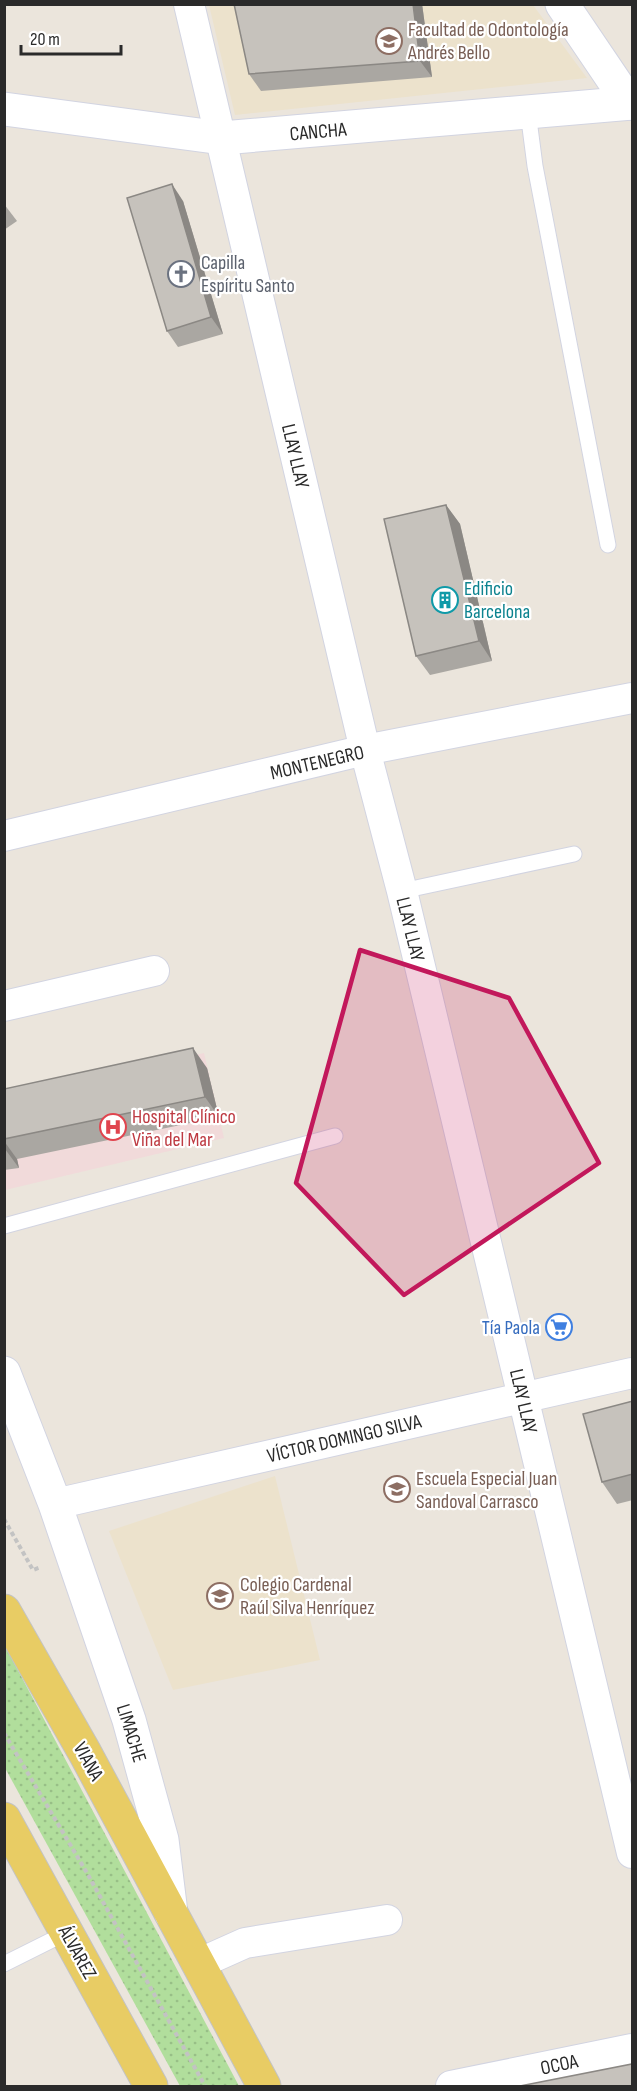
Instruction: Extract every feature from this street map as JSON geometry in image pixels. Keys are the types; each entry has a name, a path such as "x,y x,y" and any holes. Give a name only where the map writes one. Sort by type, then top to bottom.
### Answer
{"main road":[{"path":"561,4 631,103"},
{"name":"CANCHA","path":"4,109 222,138 631,103"},
{"name":"LIMACHE","path":"7,1383 55,1504 129,1720 159,1829 171,1913 264,2086"},
{"name":"VIANA","path":"4,1611 171,1913"},
{"name":"ÁLVAREZ","path":"4,1819 151,2086"}],"street":[{"name":"LLAY LLAY","path":"189,4 365,750 402,891 633,1853"},
{"name":"MONTENEGRO","path":"4,836 365,750 633,698"},
{"path":"4,1006 154,971"},
{"name":"VÍCTOR DOMINGO SILVA","path":"55,1504 523,1396 633,1373"},
{"path":"198,1964 244,1943 387,1920"},
{"name":"OCOA","path":"451,2086 633,2049"}],"lane":[{"path":"528,112 535,166 608,545"},
{"path":"402,891 574,854"},
{"path":"4,1226 335,1136"},
{"path":"4,1964 68,1932"}],"path":[{"path":"4,1519 33,1570 72,1556"},
{"path":"4,1733 87,1873 205,2086"}],"highlighted area":[{"path":"360,950 509,998 599,1163 404,1295 296,1183"}],"shaded area":[{"name":"Facultad de Odontología Andrés Bello","path":"209,5 533,5 587,78 235,115"},
{"name":"Hospital Clínico Viña del Mar","path":"204,1053 224,1138 5,1190 4,1101"},
{"name":"Colegio Cardenal Raúl Silva Henríquez","path":"275,1476 320,1660 173,1690 109,1531"}],"green space":[{"path":"4,1644 239,2086 180,2086 5,1768"}],"building":[{"path":"234,4 413,4 420,61 249,74"},
{"name":"Capilla Espíritu Santo","path":"172,184 211,317 167,331 127,198"},
{"name":"Edificio Barcelona","path":"446,505 479,641 416,656 384,519"},
{"path":"193,1048 205,1097 4,1139 4,1089"},
{"path":"633,1401 633,1474 602,1482 583,1414"},
{"path":"632,2064 633,2086 520,2086"}],"place":[{"name":"Facultad de Odontología Andrés Bello","path":"389,41"},
{"name":"Capilla Espíritu Santo","path":"181,274"},
{"name":"Edificio Barcelona","path":"445,600"},
{"name":"Hospital Clínico Viña del Mar","path":"113,1127"},
{"name":"Tía Paola","path":"559,1327"},
{"name":"Escuela Especial Juan Sandoval Carrasco","path":"397,1489"},
{"name":"Colegio Cardenal Raúl Silva Henríquez","path":"220,1596"}]}
